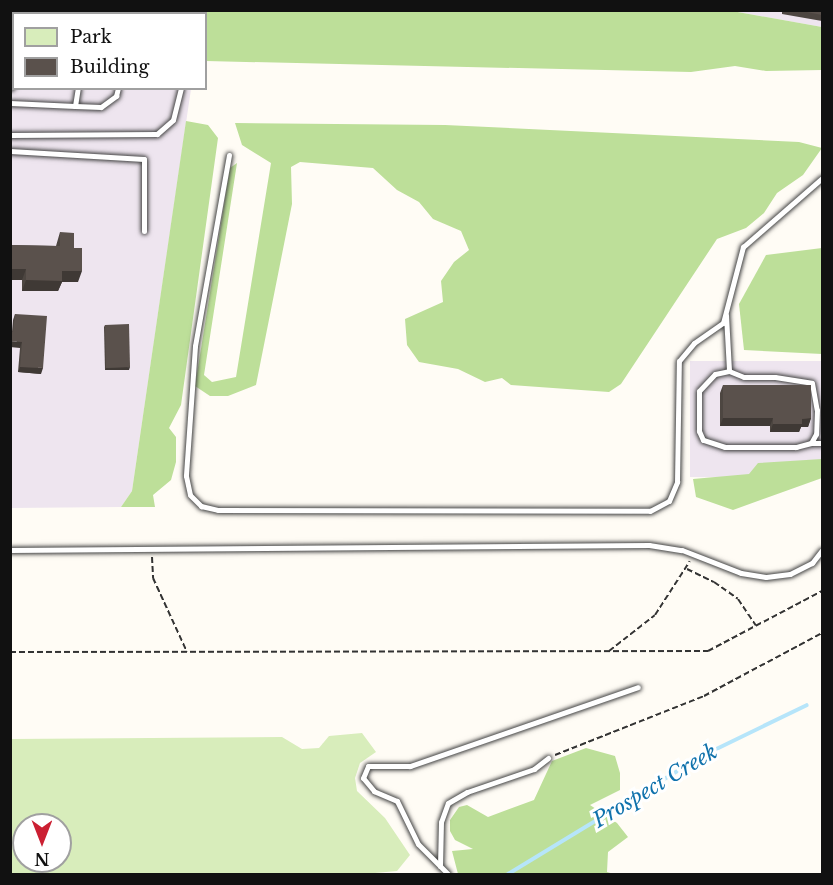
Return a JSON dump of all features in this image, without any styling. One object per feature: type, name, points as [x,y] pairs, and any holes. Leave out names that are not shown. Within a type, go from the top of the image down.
[{"type":"lane","points":[[75,106],[78,90]]},
{"type":"lane","points":[[10,104],[101,107],[116,96],[118,90]]},
{"type":"lane","points":[[10,135],[157,134],[173,120],[180,90]]},
{"type":"lane","points":[[10,151],[144,159],[144,231]]},
{"type":"lane","points":[[230,155],[195,346],[186,476],[190,495],[201,506],[218,510],[650,511],[669,501],[677,482],[679,361],[694,343],[723,323],[743,247],[822,178]]},
{"type":"lane","points":[[725,313],[729,371]]},
{"type":"lane","points":[[811,443],[816,434],[818,410],[817,392],[812,383],[776,377],[744,377],[729,371],[715,374],[699,391],[699,431],[703,440],[725,447],[796,447],[822,443]]},
{"type":"lane","points":[[10,550],[154,546],[649,545],[693,553],[741,573],[766,578],[790,574],[812,563],[822,550]]},
{"type":"lane","points":[[448,874],[418,844],[397,801],[374,791],[363,778],[368,766],[410,766],[638,687]]},
{"type":"lane","points":[[440,866],[441,822],[448,803],[466,792],[534,770],[548,758]]},
{"type":"path","points":[[154,546],[153,578],[187,652]]},
{"type":"path","points":[[609,651],[655,615],[687,569],[693,553]]},
{"type":"path","points":[[687,569],[714,582],[738,599],[756,626]]},
{"type":"path","points":[[10,652],[708,651],[822,591]]},
{"type":"path","points":[[548,758],[704,696],[822,633]]},
{"type":"shaded area","points":[[10,11],[202,11],[12,12],[12,90],[191,90],[132,491],[121,507],[11,508]]},
{"type":"shaded area","points":[[732,11],[822,11],[822,27]]},
{"type":"shaded area","points":[[690,361],[822,361],[822,463],[761,478],[690,477]]},
{"type":"green space","points":[[202,10],[732,11],[822,27],[822,70],[766,71],[735,66],[691,72],[207,61],[207,12]]},
{"type":"green space","points":[[186,121],[208,125],[218,138],[181,405],[169,428],[176,437],[176,462],[171,480],[153,495],[155,507],[121,507],[132,491]]},
{"type":"green space","points":[[235,123],[445,125],[799,142],[822,148],[803,175],[777,193],[764,213],[746,228],[717,239],[621,384],[609,392],[511,385],[502,378],[485,382],[458,369],[419,362],[407,345],[405,319],[443,302],[441,281],[454,262],[469,250],[461,231],[433,219],[419,202],[397,190],[373,168],[300,162],[291,167],[292,204],[256,385],[228,396],[210,396],[195,386],[230,168],[237,163],[204,375],[212,382],[236,377],[271,163],[242,145]]},
{"type":"green space","points":[[822,248],[822,354],[744,350],[739,304],[766,255]]},
{"type":"green space","points":[[822,459],[822,478],[733,510],[696,497],[693,479],[749,474],[758,463]]},
{"type":"green space","points":[[362,733],[376,752],[360,763],[355,778],[357,791],[385,818],[410,855],[397,871],[364,874],[11,874],[11,739],[282,737],[302,749],[319,748],[329,736]]},
{"type":"green space","points":[[586,748],[615,756],[620,773],[620,790],[590,805],[617,823],[628,837],[608,852],[607,872],[614,874],[458,874],[452,851],[473,849],[455,840],[450,831],[450,820],[459,807],[467,805],[488,817],[534,800],[552,761]]},
{"type":"building","points":[[41,10],[178,10],[178,12],[41,12]]},
{"type":"building","points":[[796,10],[822,10],[822,15]]},
{"type":"building","points":[[60,232],[74,233],[74,248],[82,248],[82,271],[62,271],[62,281],[26,280],[26,269],[10,269],[10,245],[60,246]]},
{"type":"building","points":[[15,314],[47,316],[43,368],[20,367],[22,342],[10,341]]},
{"type":"building","points":[[129,324],[130,367],[106,368],[105,325]]},
{"type":"building","points":[[723,385],[811,385],[811,418],[802,419],[802,424],[773,424],[773,418],[723,418]]},
{"type":"waterway","name":"Prospect Creek","points":[[508,874],[704,755],[807,705]]}]
